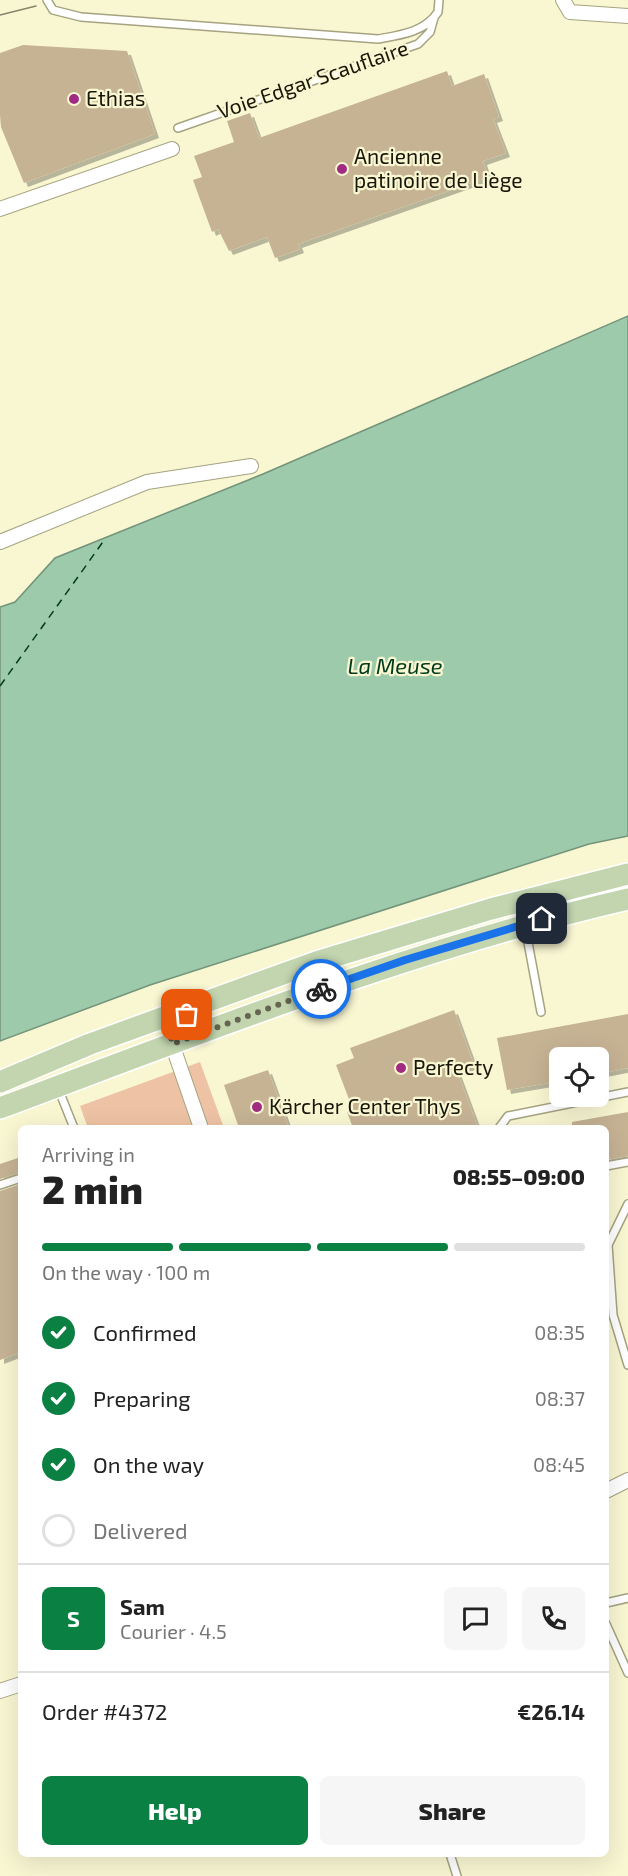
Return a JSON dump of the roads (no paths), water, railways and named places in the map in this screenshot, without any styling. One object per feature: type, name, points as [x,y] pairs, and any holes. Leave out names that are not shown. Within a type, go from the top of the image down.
[{"type":"main road","points":[[0,1082],[90,1044],[316,962],[491,909],[628,874]]},
{"type":"main road","points":[[0,1108],[237,1020],[450,946],[628,898]]},
{"type":"main road","points":[[237,1020],[277,1017],[430,966],[527,937],[628,912]]},
{"type":"main road","points":[[172,1044],[170,1027],[177,1020],[272,984],[316,962]]},
{"type":"street","points":[[563,0],[570,12],[628,16]]},
{"type":"street","points":[[0,209],[172,149]]},
{"type":"street","points":[[0,542],[147,482],[251,466]]},
{"type":"street","points":[[172,1044],[200,1125]]},
{"type":"street","points":[[609,1490],[628,1480]]},
{"type":"street","points":[[0,1691],[18,1685]]},
{"type":"lane","points":[[47,0],[53,10],[81,17],[378,39],[402,35],[422,28],[434,18]]},
{"type":"lane","name":"Voie Edgar Scauflaire","points":[[178,128],[418,44],[429,32],[438,12],[439,0]]},
{"type":"lane","points":[[527,937],[541,1012]]},
{"type":"lane","points":[[58,1087],[73,1125]]},
{"type":"lane","points":[[501,1125],[508,1116],[628,1092]]},
{"type":"lane","points":[[609,1165],[628,1162]]},
{"type":"lane","points":[[0,1185],[18,1179]]},
{"type":"lane","points":[[609,1243],[625,1206],[628,1204]]},
{"type":"lane","points":[[609,1259],[613,1315],[628,1365]]},
{"type":"lane","points":[[609,1602],[628,1598]]},
{"type":"lane","points":[[609,1631],[628,1673]]},
{"type":"lane","points":[[451,1857],[457,1876]]},
{"type":"water","name":"La Meuse","points":[[628,316],[628,836],[589,844],[150,985],[0,1041],[0,607],[15,602],[55,558],[263,474]]},
{"type":"tram line","points":[[0,15],[36,6]]},
{"type":"place","name":"Ethias","points":[[74,99]]},
{"type":"place","name":"Ancienne patinoire de Liège","points":[[342,169]]},
{"type":"place","name":"Perfecty","points":[[401,1068]]},
{"type":"place","name":"Kärcher Center Thys","points":[[257,1107]]}]
